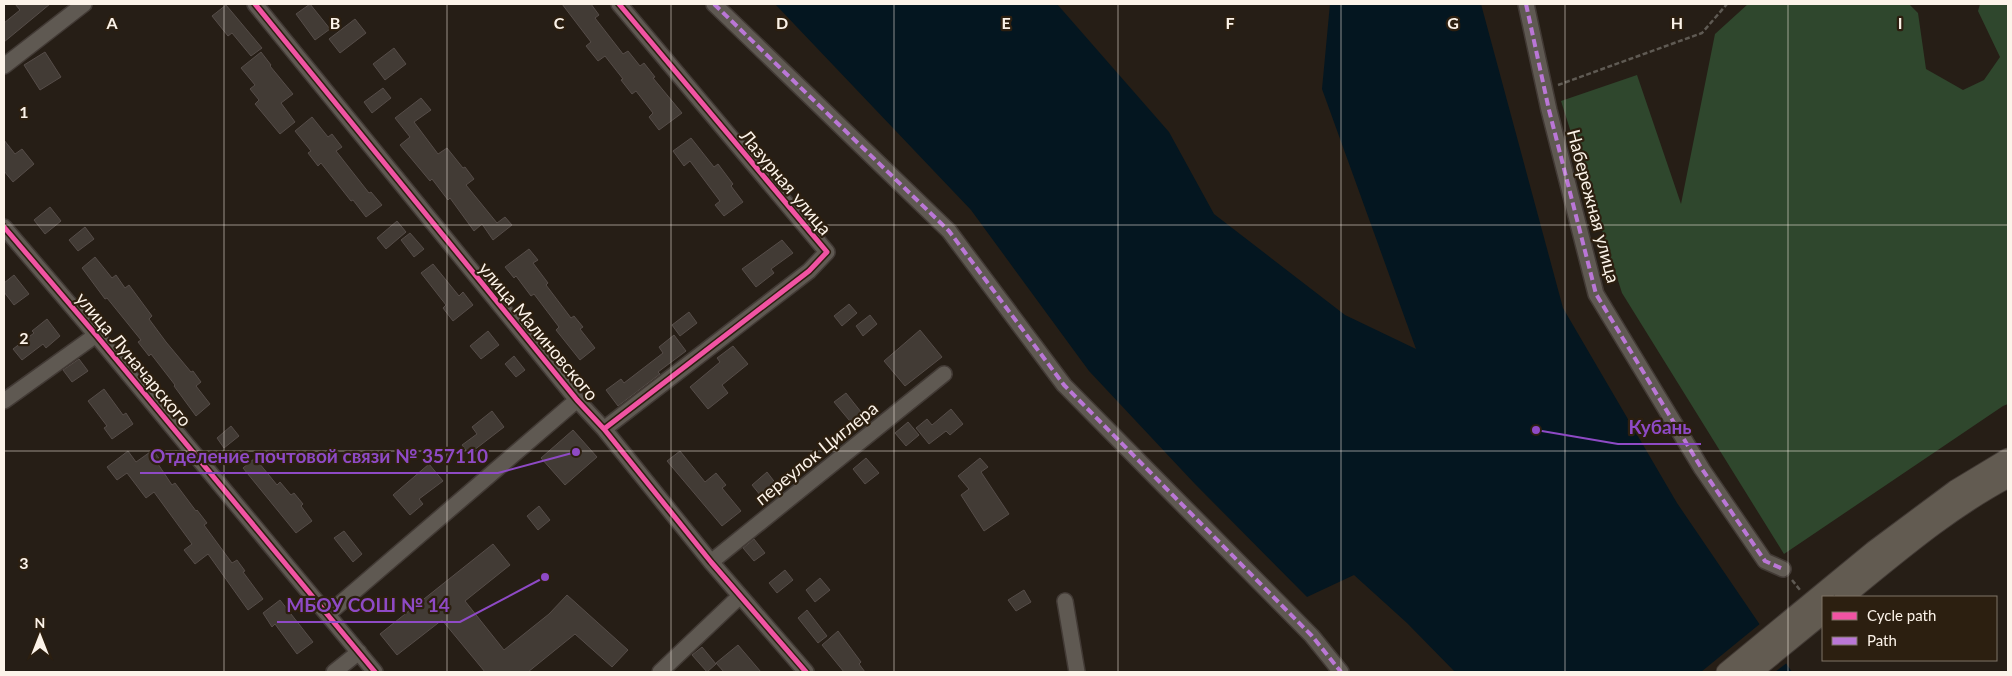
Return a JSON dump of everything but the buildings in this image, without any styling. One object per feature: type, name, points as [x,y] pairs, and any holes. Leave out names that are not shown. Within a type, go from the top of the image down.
[{"type":"main road","points":[[1826,596],[1873,551],[1955,490],[2008,458]]},
{"type":"main road","points":[[1845,596],[1938,523],[2008,478]]},
{"type":"main road","points":[[1726,672],[1814,607]]},
{"type":"main road","points":[[1752,672],[1814,607]]},
{"type":"street","points":[[4,66],[84,4]]},
{"type":"street","name":"улица Малиновского","points":[[255,4],[711,562],[806,672]]},
{"type":"street","name":"Лазурная улица","points":[[604,429],[809,271],[827,252],[620,4]]},
{"type":"street","points":[[714,4],[949,231],[1064,385],[1312,636],[1341,672]]},
{"type":"street","name":"Набережная улица","points":[[1526,4],[1545,90],[1596,294],[1702,469],[1765,560],[1783,570]]},
{"type":"street","name":"улица Луначарского","points":[[4,227],[96,335],[375,672]]},
{"type":"street","points":[[4,401],[96,335]]},
{"type":"street","name":"переулок Циглера","points":[[711,562],[944,374]]},
{"type":"street","points":[[328,614],[578,400]]},
{"type":"street","points":[[660,672],[740,596]]},
{"type":"street","points":[[1065,601],[1077,672]]},
{"type":"street","points":[[334,672],[359,652]]},
{"type":"path","points":[[1545,90],[1702,33],[1727,4]]},
{"type":"path","points":[[1783,570],[1814,607]]},
{"type":"green space","points":[[1748,4],[1909,4],[1918,13],[1926,69],[1963,90],[1984,80],[2000,57],[1978,11],[1980,4],[2008,4],[2008,404],[1784,554],[1622,293],[1561,101],[1637,75],[1681,204],[1715,34]]},
{"type":"water","points":[[775,4],[1057,4],[1169,132],[1214,214],[1345,315],[1416,349],[1322,89],[1330,4],[1481,4],[1563,308],[1677,503],[1792,672],[1455,672],[1407,623],[1354,575],[1307,597],[1195,484],[1089,371],[971,210]]},
{"type":"pier","points":[[1761,623],[1788,662],[1775,672],[1701,672]]},
{"type":"marked path","points":[[714,4],[949,231],[1064,385],[1312,636],[1341,672]]},
{"type":"marked path","points":[[1526,4],[1549,110],[1596,294],[1702,469],[1765,561],[1783,569]]},
{"type":"cycle path","points":[[255,4],[577,400],[604,429],[711,562],[806,672]]},
{"type":"cycle path","points":[[604,429],[809,271],[827,252],[619,4]]},
{"type":"cycle path","points":[[4,227],[96,335],[375,672]]},
{"type":"place","name":"Кубань","points":[[1536,430]]},
{"type":"place","name":"Отделение почтовой связи № 357110","points":[[576,452]]},
{"type":"place","name":"МБОУ СОШ № 14","points":[[545,577]]}]
